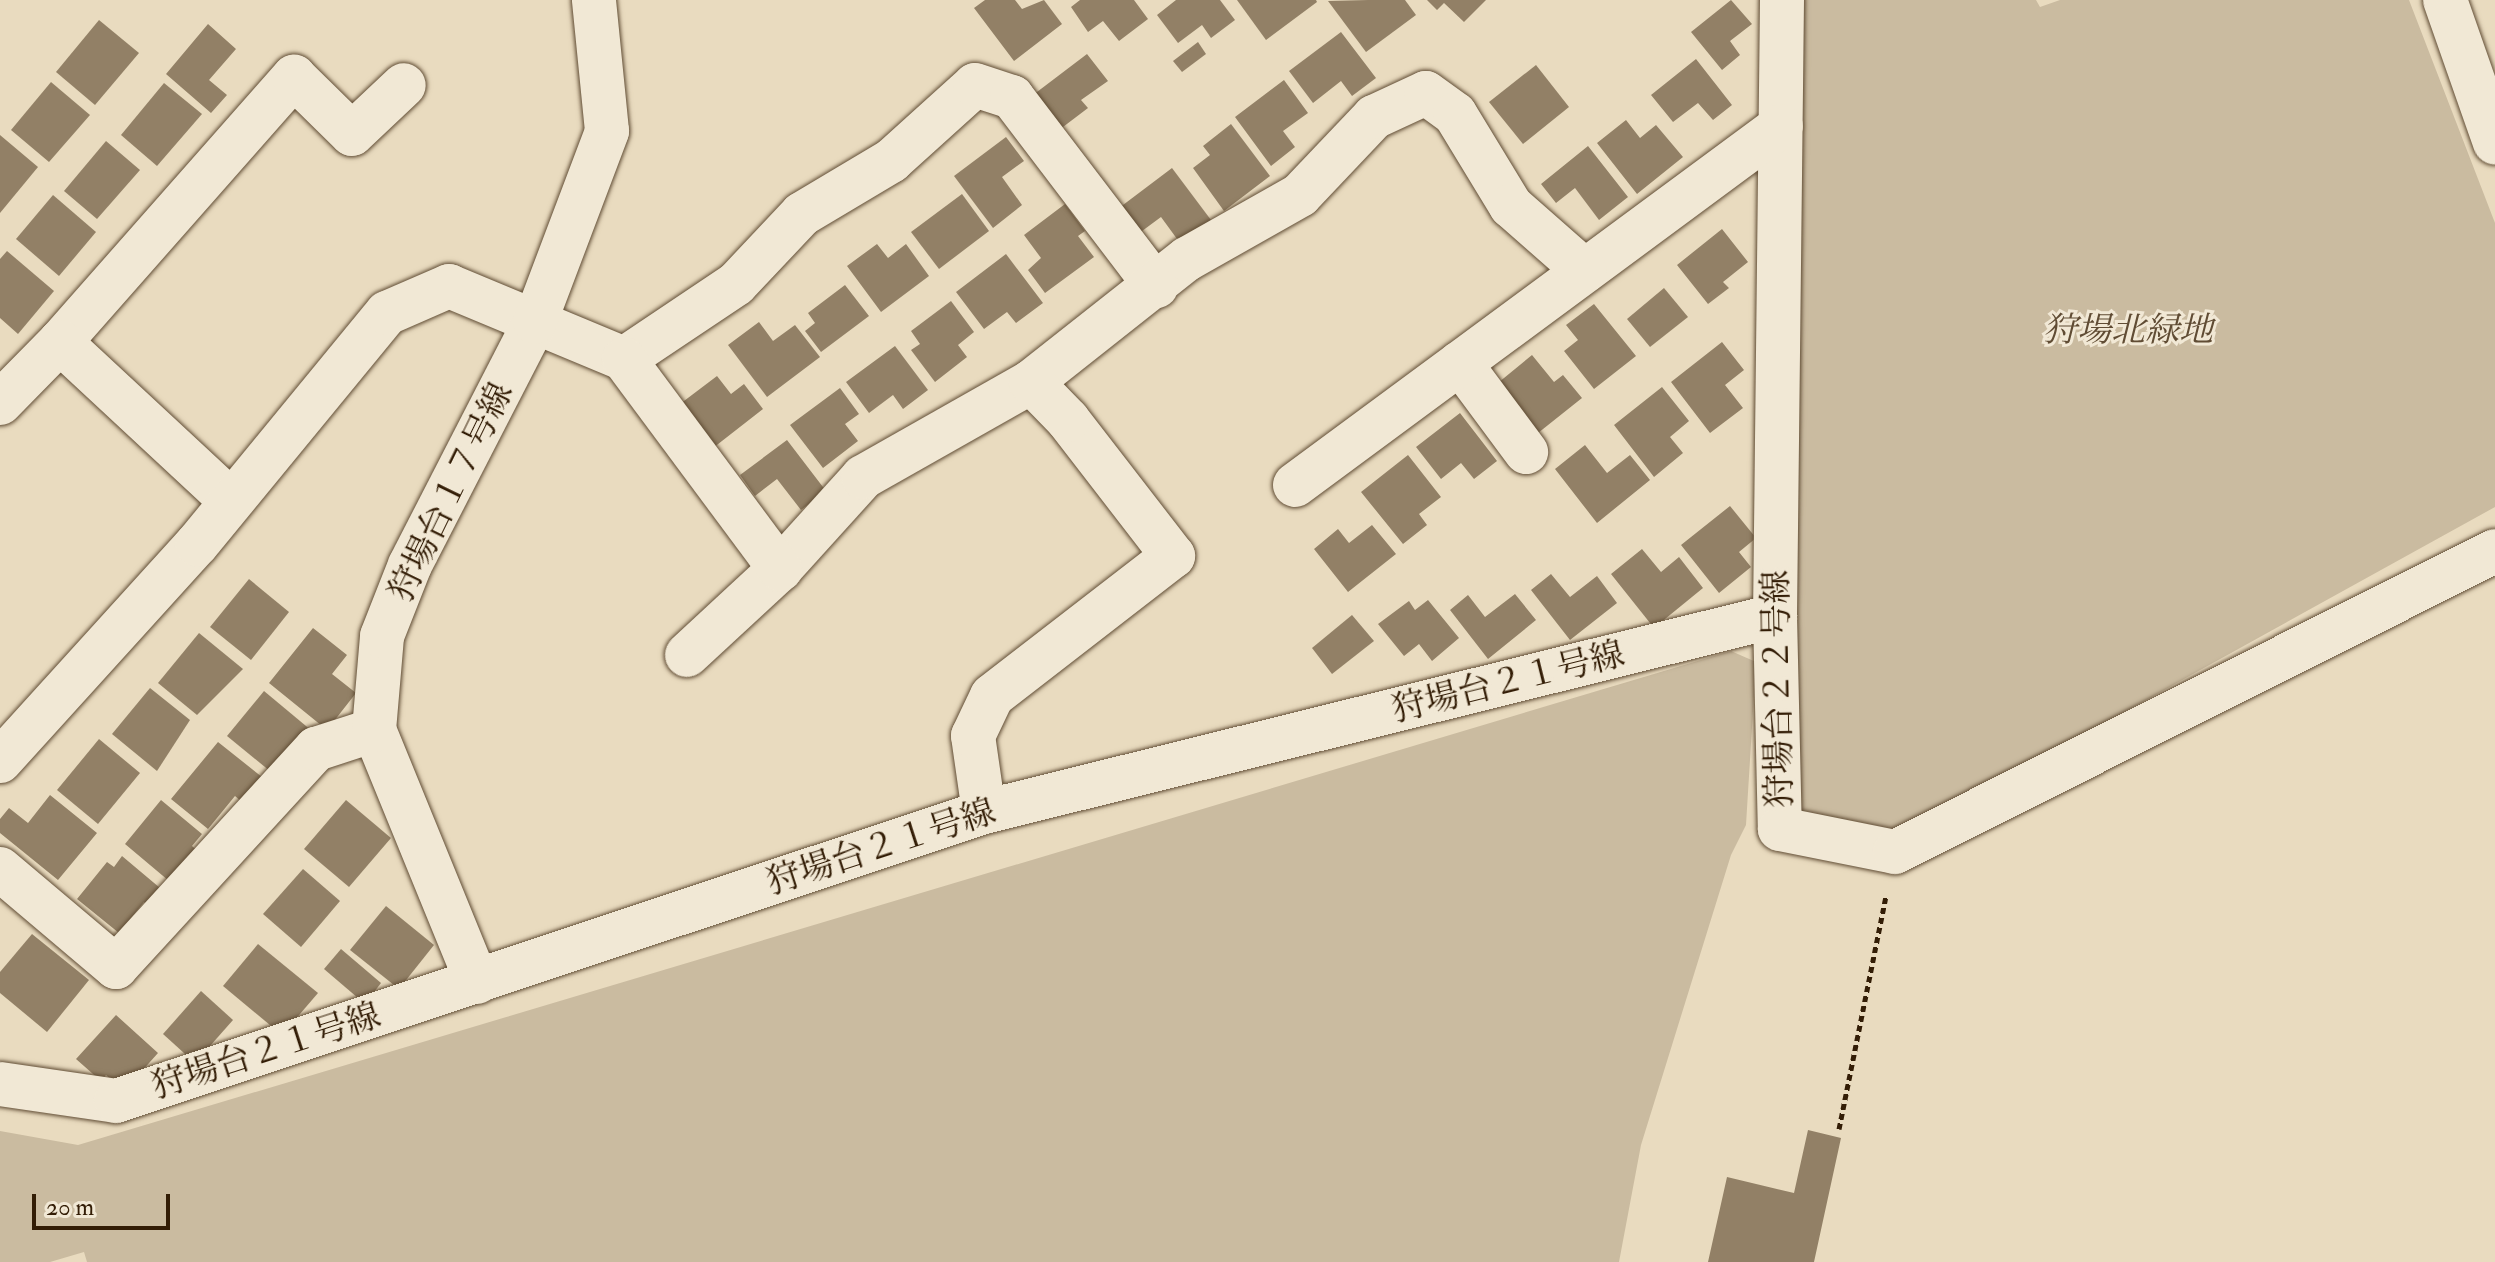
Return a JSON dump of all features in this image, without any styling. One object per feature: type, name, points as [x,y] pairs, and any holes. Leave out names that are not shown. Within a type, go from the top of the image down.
[{"type":"street","name":"狩場台１７号線","points":[[477,982],[374,730],[382,636],[410,565],[535,322],[607,131],[594,0]]},
{"type":"street","name":"狩場台２２号線","points":[[1782,0],[1775,616],[1780,829],[1895,852]]},
{"type":"street","points":[[2445,0],[2495,143]]},
{"type":"street","points":[[0,403],[60,342],[294,77],[352,134],[404,85]]},
{"type":"street","points":[[624,359],[736,284],[802,214],[891,161],[975,85],[1012,97],[1156,286]]},
{"type":"street","points":[[687,655],[780,569],[863,477],[1031,382],[1187,259],[1300,195],[1374,117],[1426,93],[1455,114],[1511,206],[1585,271]]},
{"type":"street","points":[[1295,485],[1781,126]]},
{"type":"street","points":[[0,761],[197,544],[229,499],[387,313],[449,286],[624,359],[780,569]]},
{"type":"street","points":[[60,342],[229,499]]},
{"type":"street","points":[[1460,363],[1526,452]]},
{"type":"street","points":[[984,812],[973,736],[992,696],[1173,556],[1068,420],[1031,382]]},
{"type":"street","points":[[1895,852],[2495,551]]},
{"type":"street","name":"狩場台２１号線","points":[[0,1084],[116,1101],[984,812],[1775,616]]},
{"type":"street","points":[[3,878],[116,967],[316,749],[374,730]]},
{"type":"path","points":[[1839,1129],[1895,852]]},
{"type":"green space","name":"狩場北緑地","points":[[1801,0],[2036,0],[2040,7],[2060,0],[2409,0],[2495,223],[2495,507],[1898,837],[1793,811]]},
{"type":"green space","points":[[1731,651],[1756,662],[1746,825],[1731,855],[1641,1145],[1619,1262],[87,1262],[84,1252],[50,1262],[0,1262],[0,1131],[78,1145]]},
{"type":"building","points":[[985,0],[1015,0],[1022,9],[1044,0],[1062,24],[1014,61],[974,8]]},
{"type":"building","points":[[1080,0],[1134,0],[1148,19],[1119,41],[1103,21],[1088,32],[1071,7]]},
{"type":"building","points":[[1176,0],[1220,0],[1235,20],[1211,38],[1202,25],[1178,43],[1157,15]]},
{"type":"building","points":[[1237,0],[1316,0],[1317,2],[1266,40]]},
{"type":"building","points":[[1405,0],[1416,15],[1366,52],[1328,1]]},
{"type":"building","points":[[1427,0],[1486,0],[1464,22],[1444,3],[1437,10]]},
{"type":"building","points":[[1731,0],[1752,24],[1730,41],[1740,55],[1722,70],[1691,32]]},
{"type":"building","points":[[99,20],[139,53],[95,105],[56,72]]},
{"type":"building","points":[[208,24],[236,49],[209,80],[227,95],[211,113],[166,74]]},
{"type":"building","points":[[1341,32],[1376,78],[1352,96],[1341,81],[1313,103],[1289,71]]},
{"type":"building","points":[[1198,42],[1206,54],[1182,72],[1173,61]]},
{"type":"building","points":[[1087,54],[1108,81],[1081,100],[1088,108],[1059,130],[1033,95]]},
{"type":"building","points":[[1696,59],[1732,105],[1713,120],[1698,103],[1673,122],[1651,95]]},
{"type":"building","points":[[1536,65],[1569,107],[1523,144],[1489,102]]},
{"type":"building","points":[[1284,80],[1308,113],[1283,131],[1295,147],[1271,166],[1235,117]]},
{"type":"building","points":[[51,82],[90,115],[49,162],[11,130]]},
{"type":"building","points":[[164,83],[202,114],[157,166],[121,135]]},
{"type":"building","points":[[1626,120],[1640,138],[1656,125],[1683,157],[1637,194],[1597,143]]},
{"type":"building","points":[[1231,124],[1270,176],[1224,211],[1193,168],[1210,155],[1203,146]]},
{"type":"building","points":[[0,135],[38,167],[0,213]]},
{"type":"building","points":[[1006,137],[1024,161],[1002,177],[1022,205],[993,228],[954,176]]},
{"type":"building","points":[[106,141],[140,170],[97,219],[64,191]]},
{"type":"building","points":[[1588,146],[1628,197],[1599,220],[1575,188],[1556,203],[1541,184]]},
{"type":"building","points":[[1172,168],[1211,220],[1180,243],[1161,217],[1138,234],[1119,208]]},
{"type":"building","points":[[962,194],[989,231],[939,269],[911,232]]},
{"type":"building","points":[[53,195],[96,232],[59,276],[16,239]]},
{"type":"building","points":[[1065,204],[1085,231],[1078,236],[1094,257],[1045,293],[1028,270],[1041,258],[1024,235]]},
{"type":"building","points":[[1722,229],[1748,262],[1723,282],[1729,288],[1708,304],[1677,265]]},
{"type":"building","points":[[877,244],[888,258],[906,244],[929,276],[881,312],[847,266]]},
{"type":"building","points":[[7,251],[54,291],[18,334],[0,318],[0,259]]},
{"type":"building","points":[[1006,254],[1043,303],[1016,323],[1007,312],[984,329],[956,292]]},
{"type":"building","points":[[845,285],[869,316],[821,352],[805,331],[815,323],[808,313]]},
{"type":"building","points":[[1664,288],[1688,317],[1650,347],[1627,319]]},
{"type":"building","points":[[951,301],[974,332],[958,345],[967,357],[935,382],[911,350],[920,344],[911,331]]},
{"type":"building","points":[[1594,304],[1636,356],[1594,389],[1564,351],[1578,340],[1566,325]]},
{"type":"building","points":[[759,322],[773,341],[795,325],[820,357],[767,397],[728,345]]},
{"type":"building","points":[[1722,342],[1744,370],[1725,385],[1743,408],[1710,433],[1671,382]]},
{"type":"building","points":[[895,346],[928,390],[903,409],[893,395],[869,413],[846,382]]},
{"type":"building","points":[[1532,355],[1554,382],[1563,375],[1582,398],[1533,437],[1493,387]]},
{"type":"building","points":[[717,376],[731,394],[744,384],[763,409],[713,448],[680,404]]},
{"type":"building","points":[[1662,387],[1689,421],[1670,437],[1683,453],[1654,477],[1614,425]]},
{"type":"building","points":[[840,388],[859,414],[845,424],[858,441],[823,468],[790,425]]},
{"type":"building","points":[[1460,413],[1497,461],[1474,479],[1461,463],[1441,479],[1416,447]]},
{"type":"building","points":[[787,440],[826,491],[801,510],[777,479],[755,496],[740,475]]},
{"type":"building","points":[[1585,445],[1607,473],[1630,455],[1650,480],[1597,523],[1555,469]]},
{"type":"building","points":[[1408,455],[1441,497],[1419,514],[1427,525],[1403,544],[1361,492]]},
{"type":"building","points":[[1730,506],[1756,538],[1739,552],[1751,567],[1719,593],[1681,545]]},
{"type":"building","points":[[1372,525],[1396,554],[1348,592],[1314,549],[1338,529],[1349,543]]},
{"type":"building","points":[[1642,549],[1661,572],[1679,557],[1703,588],[1654,628],[1611,574]]},
{"type":"building","points":[[1551,574],[1570,597],[1597,576],[1617,603],[1570,640],[1531,590]]},
{"type":"building","points":[[249,579],[289,612],[251,660],[210,627]]},
{"type":"building","points":[[1515,594],[1536,620],[1488,659],[1450,610],[1468,595],[1485,617]]},
{"type":"building","points":[[1428,600],[1459,638],[1432,661],[1419,644],[1404,656],[1378,624],[1409,601],[1415,610]]},
{"type":"building","points":[[1352,615],[1374,641],[1332,674],[1312,648]]},
{"type":"building","points":[[313,628],[347,655],[332,674],[356,693],[327,730],[269,683]]},
{"type":"building","points":[[199,633],[243,669],[197,715],[158,683]]},
{"type":"building","points":[[150,688],[190,720],[157,771],[112,734]]},
{"type":"building","points":[[264,691],[312,731],[276,776],[227,736]]},
{"type":"building","points":[[99,739],[140,773],[98,824],[57,790]]},
{"type":"building","points":[[218,742],[262,777],[242,802],[235,796],[208,829],[171,799]]},
{"type":"building","points":[[50,795],[97,833],[58,880],[0,833],[0,819],[9,808],[28,823]]},
{"type":"building","points":[[161,800],[202,834],[192,846],[201,854],[175,886],[125,844]]},
{"type":"building","points":[[346,800],[391,838],[349,887],[304,849]]},
{"type":"building","points":[[122,856],[166,893],[153,910],[144,902],[119,933],[77,899],[107,862],[114,867]]},
{"type":"building","points":[[303,869],[340,901],[301,947],[263,914]]},
{"type":"building","points":[[386,906],[434,945],[399,989],[350,950]]},
{"type":"building","points":[[32,934],[89,980],[47,1032],[0,993],[0,972]]},
{"type":"building","points":[[258,944],[318,993],[282,1035],[223,986]]},
{"type":"building","points":[[341,949],[381,983],[365,1004],[324,969]]},
{"type":"building","points":[[201,991],[233,1020],[195,1063],[163,1034]]},
{"type":"building","points":[[116,1015],[158,1053],[124,1091],[106,1075],[101,1081],[76,1059]]},
{"type":"building","points":[[1808,1130],[1841,1138],[1814,1262],[1708,1262],[1727,1177],[1794,1193]]}]
